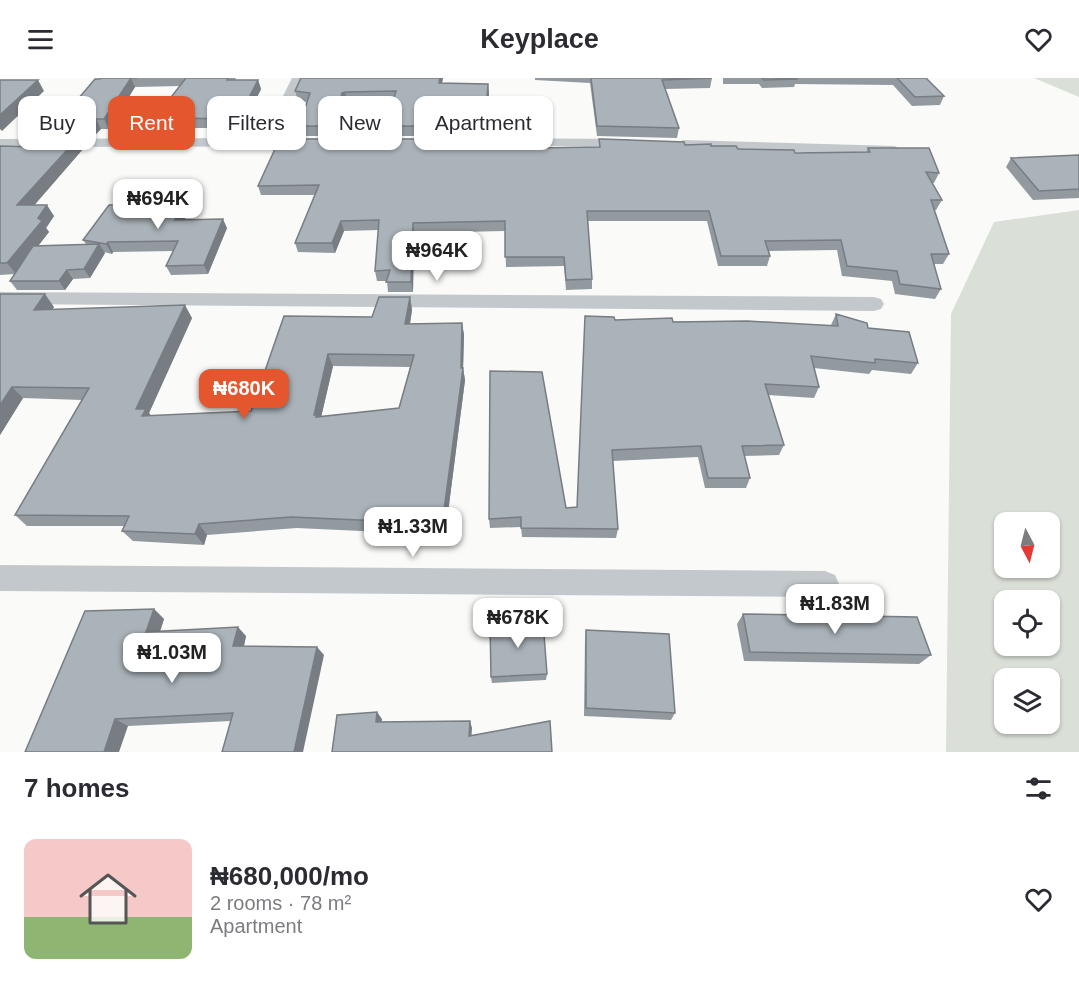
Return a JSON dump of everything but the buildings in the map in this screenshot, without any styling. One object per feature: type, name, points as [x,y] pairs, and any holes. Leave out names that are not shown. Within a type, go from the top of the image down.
[{"type":"street","points":[[290,96],[299,78]]},
{"type":"street","points":[[0,143],[207,142]]},
{"type":"street","points":[[306,142],[648,143]]},
{"type":"street","points":[[672,144],[909,152]]},
{"type":"street","points":[[0,298],[874,304]]},
{"type":"street","points":[[0,578],[825,584]]},
{"type":"shaded area","points":[[1034,78],[1079,78],[1079,97]]},
{"type":"shaded area","points":[[1079,210],[1079,752],[946,752],[951,314],[994,222]]}]
